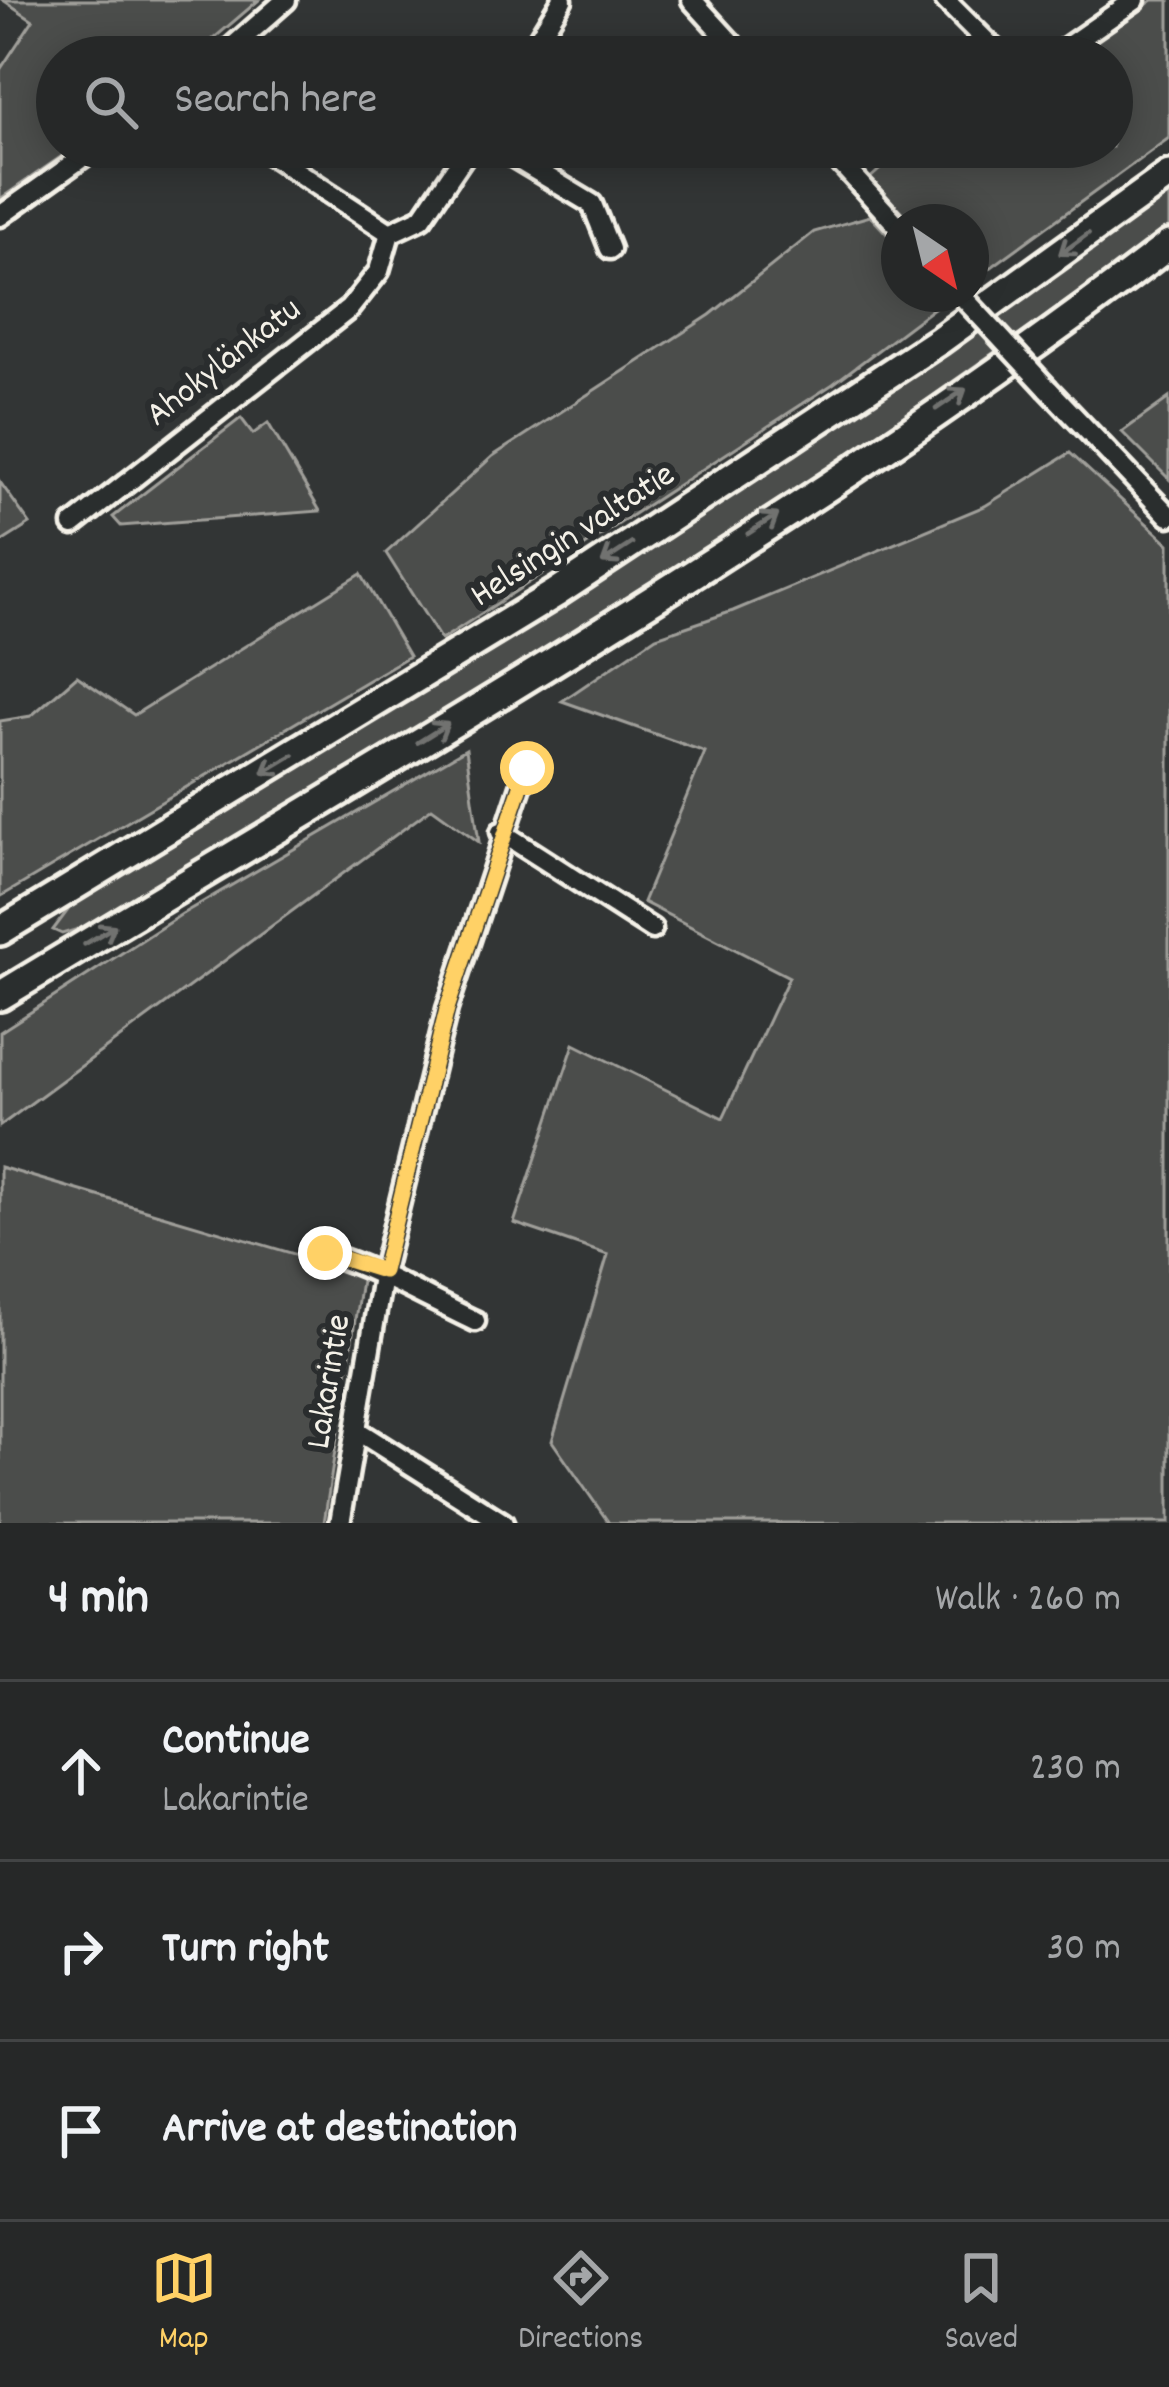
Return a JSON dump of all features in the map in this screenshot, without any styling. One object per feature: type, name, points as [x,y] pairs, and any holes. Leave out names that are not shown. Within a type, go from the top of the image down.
[{"type":"highway","name":"Helsingin valtatie","points":[[0,931],[556,592],[940,340],[1169,175]]},
{"type":"highway","points":[[0,995],[588,638],[872,453],[1165,248]]},
{"type":"street","points":[[245,36],[286,0]]},
{"type":"street","points":[[540,36],[562,0]]},
{"type":"street","points":[[692,0],[725,36]]},
{"type":"street","points":[[945,0],[980,36]]},
{"type":"street","points":[[1083,36],[1135,0]]},
{"type":"street","points":[[0,216],[67,168]]},
{"type":"street","points":[[291,168],[390,233]]},
{"type":"street","name":"Ahokylänkatu","points":[[73,525],[349,309],[379,271],[390,233],[422,218],[456,168]]},
{"type":"street","points":[[531,168],[592,205],[610,249]]},
{"type":"street","points":[[845,168],[881,207]]},
{"type":"street","points":[[977,312],[1169,516]]},
{"type":"street","name":"Lakarintie","points":[[340,1523],[383,1271],[447,1009],[527,768]]},
{"type":"street","points":[[502,832],[652,929]]},
{"type":"street","points":[[325,1253],[383,1271],[393,1283],[476,1321]]},
{"type":"street","points":[[356,1430],[503,1523]]},
{"type":"shaded area","points":[[3,0],[259,0],[217,36],[36,36],[36,168],[45,168],[0,199],[0,70],[33,20]]},
{"type":"shaded area","points":[[1153,0],[1169,0],[1169,138],[1133,164],[1133,36],[1102,36]]},
{"type":"shaded area","points":[[882,168],[1128,168],[989,269],[989,204],[889,204],[867,181]]},
{"type":"shaded area","points":[[1169,189],[1169,229],[815,479],[442,716],[98,923],[62,934],[53,930],[74,902],[796,455]]},
{"type":"shaded area","points":[[870,216],[881,228],[881,312],[929,312],[833,384],[441,640],[386,553],[493,456],[710,315],[814,232]]},
{"type":"shaded area","points":[[1169,398],[1169,479],[1122,432]]},
{"type":"shaded area","points":[[241,418],[253,434],[268,423],[320,511],[121,526],[113,517]]},
{"type":"shaded area","points":[[1070,453],[1169,544],[1169,1523],[609,1523],[552,1441],[608,1255],[514,1223],[574,1044],[723,1118],[789,977],[643,902],[705,752],[562,701],[656,637],[733,611],[985,506]]},
{"type":"shaded area","points":[[0,482],[30,524],[0,543]]},
{"type":"shaded area","points":[[361,574],[409,656],[0,897],[0,721],[31,716],[77,676],[134,715]]},
{"type":"shaded area","points":[[466,749],[479,842],[432,808],[0,1126],[0,1032],[182,914]]},
{"type":"shaded area","points":[[0,1167],[362,1274],[324,1523],[0,1523]]},
{"type":"route","points":[[325,1253],[383,1271],[447,1009],[527,768]]}]
